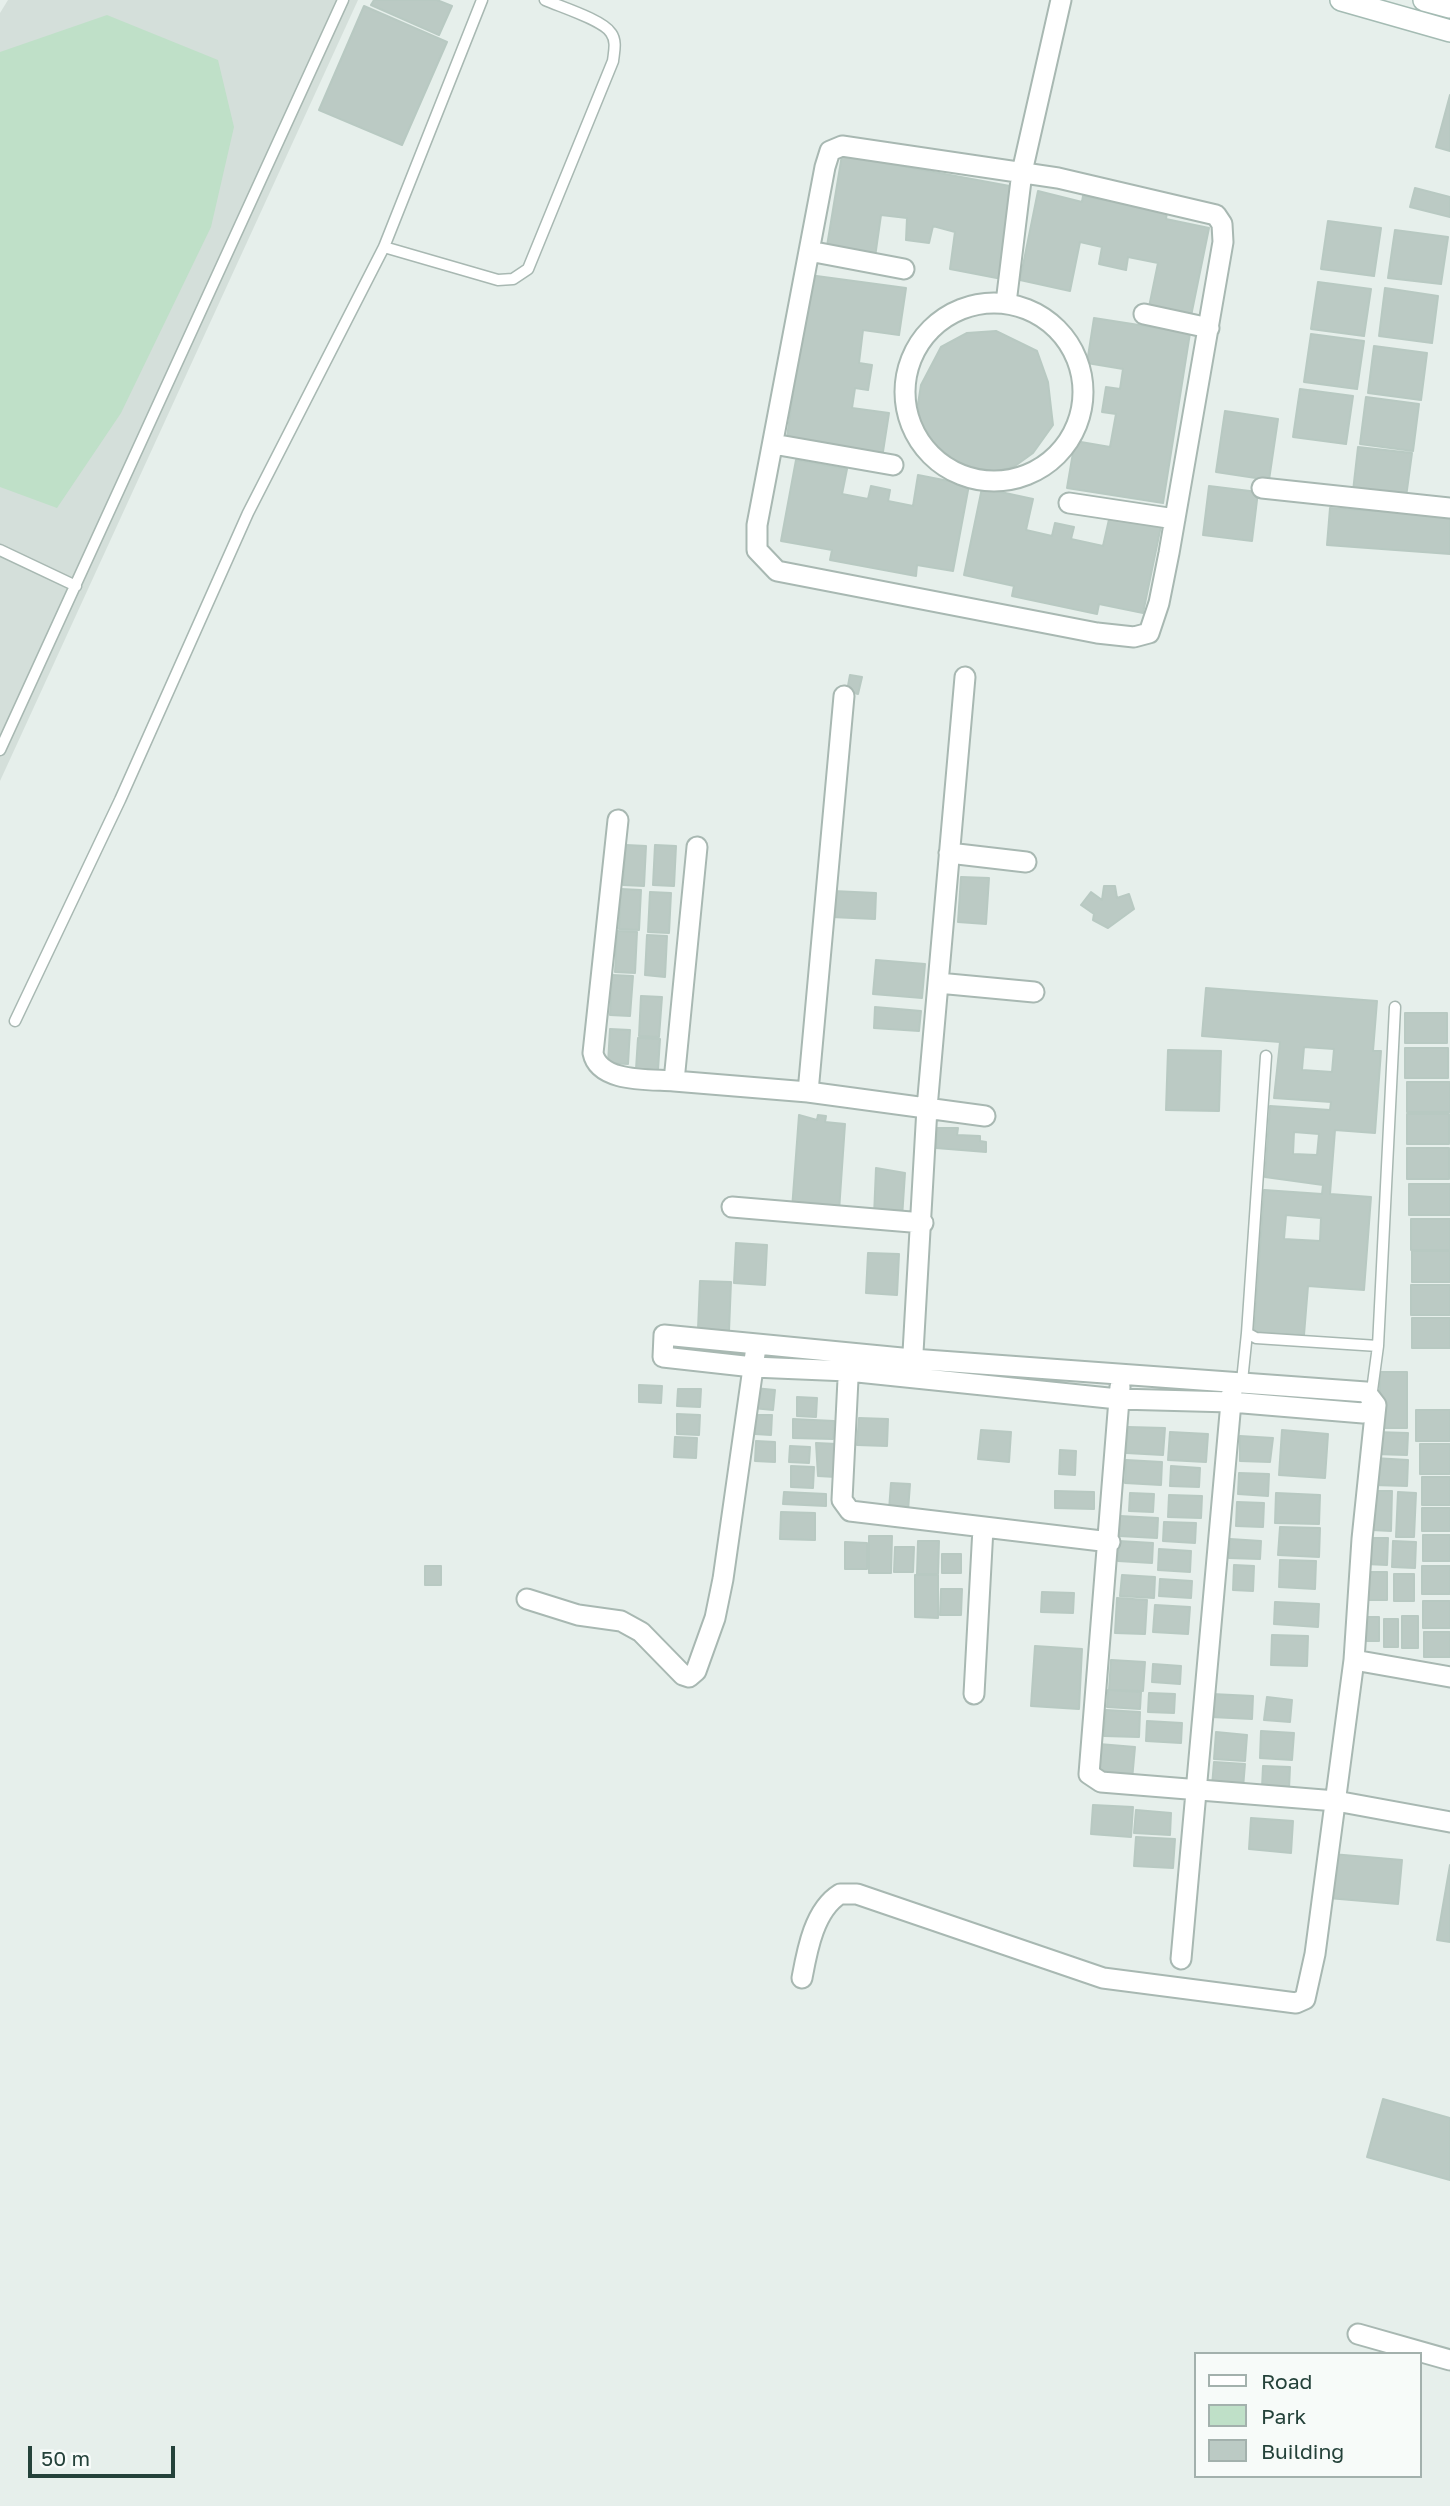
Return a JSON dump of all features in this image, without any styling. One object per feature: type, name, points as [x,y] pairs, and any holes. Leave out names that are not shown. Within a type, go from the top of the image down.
[{"type":"main road","points":[[1341,0],[1450,31]]},
{"type":"main road","points":[[1424,0],[1450,7]]},
{"type":"street","points":[[1006,303],[1021,172],[1061,0]]},
{"type":"street","points":[[842,146],[1021,172],[1216,215],[1222,224],[1223,242],[1175,520],[1159,603],[1149,633],[1134,636],[1097,633],[778,572],[757,550],[757,525],[830,151],[842,146]]},
{"type":"street","points":[[809,251],[904,269]]},
{"type":"street","points":[[1006,303],[1035,312],[1058,330],[1075,353],[1083,382],[1082,411],[1065,446],[1053,460],[1027,476],[999,482],[969,479],[942,466],[920,445],[907,418],[903,388],[909,359],[925,333],[948,314],[976,304],[1006,303]]},
{"type":"street","points":[[1144,313],[1209,328]]},
{"type":"street","points":[[773,444],[893,465]]},
{"type":"street","points":[[1262,488],[1450,508]]},
{"type":"street","points":[[1069,503],[1175,520]]},
{"type":"street","points":[[913,1380],[912,1359],[923,1223],[928,1108],[965,677]]},
{"type":"street","points":[[808,1092],[844,696]]},
{"type":"street","points":[[618,820],[595,1061],[606,1072],[674,1081],[808,1092],[985,1116]]},
{"type":"street","points":[[674,1081],[697,847]]},
{"type":"street","points":[[949,853],[1026,862]]},
{"type":"street","points":[[938,983],[1034,992]]},
{"type":"street","points":[[732,1208],[923,1223]]},
{"type":"street","points":[[1371,1398],[1237,1380],[912,1359],[849,1361],[753,1367],[663,1357],[662,1338],[667,1334],[757,1343],[849,1361],[913,1380],[1118,1399],[1231,1402],[1363,1413],[1371,1398]]},
{"type":"street","points":[[527,1599],[578,1615],[621,1621],[641,1632],[683,1675],[689,1677],[696,1671],[715,1618],[723,1579],[757,1343]]},
{"type":"street","points":[[849,1361],[844,1507],[857,1513],[1110,1542]]},
{"type":"street","points":[[1121,1374],[1110,1542],[1089,1774],[1101,1782],[1336,1801],[1450,1822]]},
{"type":"street","points":[[1181,1959],[1231,1402],[1237,1380]]},
{"type":"street","points":[[802,1978],[807,1952],[824,1910],[840,1894],[858,1894],[1103,1978],[1296,2003],[1306,1999],[1310,1988],[1354,1660],[1371,1398]]},
{"type":"street","points":[[974,1694],[983,1528]]},
{"type":"street","points":[[1354,1660],[1450,1677]]},
{"type":"street","points":[[1358,2334],[1422,2352]]},
{"type":"street","points":[[1422,2352],[1450,2360]]},
{"type":"lane","points":[[0,750],[343,0]]},
{"type":"lane","points":[[15,1021],[120,800],[248,513],[384,247],[482,0]]},
{"type":"lane","points":[[384,247],[498,280],[513,279],[528,269],[613,61],[615,47],[612,34],[604,26],[545,0]]},
{"type":"lane","points":[[0,550],[76,586]]},
{"type":"lane","points":[[1371,1398],[1378,1346],[1395,1007]]},
{"type":"lane","points":[[1237,1380],[1247,1333],[1266,1056]]},
{"type":"lane","points":[[1247,1333],[1256,1338],[1378,1346]]},
{"type":"shaded area","points":[[8,0],[358,0],[0,781],[0,13]]},
{"type":"green space","points":[[107,15],[218,60],[234,127],[211,227],[121,413],[57,508],[0,487],[0,52]]},
{"type":"building","points":[[374,0],[437,0],[452,6],[439,35],[371,5]]},
{"type":"building","points":[[364,6],[447,42],[402,145],[319,110]]},
{"type":"building","points":[[1450,95],[1450,151],[1436,147]]},
{"type":"building","points":[[842,155],[1015,187],[1002,279],[950,269],[955,232],[933,226],[929,243],[906,240],[907,218],[881,215],[875,257],[827,246]]},
{"type":"building","points":[[1415,188],[1450,197],[1450,217],[1410,207]]},
{"type":"building","points":[[1038,191],[1082,202],[1083,196],[1167,212],[1166,219],[1209,228],[1191,316],[1149,307],[1158,263],[1128,257],[1126,270],[1099,264],[1102,247],[1080,242],[1070,291],[1020,280]]},
{"type":"building","points":[[1328,221],[1381,228],[1374,276],[1321,269]]},
{"type":"building","points":[[1395,230],[1448,237],[1441,284],[1388,278]]},
{"type":"building","points":[[809,275],[906,288],[899,335],[863,330],[859,363],[872,365],[868,390],[855,388],[852,408],[889,413],[882,458],[786,445]]},
{"type":"building","points":[[1318,282],[1371,289],[1364,336],[1311,329]]},
{"type":"building","points":[[1385,288],[1438,296],[1432,343],[1379,336]]},
{"type":"building","points":[[1094,318],[1190,333],[1163,503],[1067,488],[1075,441],[1110,447],[1116,414],[1102,412],[1106,387],[1120,389],[1123,369],[1087,363]]},
{"type":"building","points":[[996,331],[1037,351],[1048,382],[1053,425],[1033,453],[1015,466],[996,472],[976,472],[958,467],[935,450],[920,423],[918,404],[921,385],[941,347],[967,333]]},
{"type":"building","points":[[1311,334],[1364,341],[1357,389],[1304,382]]},
{"type":"building","points":[[1374,346],[1427,353],[1421,400],[1368,393]]},
{"type":"building","points":[[1300,389],[1353,396],[1346,444],[1293,437]]},
{"type":"building","points":[[1366,397],[1419,404],[1413,451],[1360,444]]},
{"type":"building","points":[[1225,411],[1278,419],[1269,480],[1216,472]]},
{"type":"building","points":[[1358,447],[1412,453],[1406,497],[1353,491]]},
{"type":"building","points":[[796,460],[847,469],[842,494],[868,499],[871,486],[890,490],[888,501],[913,506],[918,475],[969,485],[953,571],[917,565],[916,576],[830,560],[832,550],[781,541]]},
{"type":"building","points":[[1209,486],[1258,492],[1252,541],[1203,535]]},
{"type":"building","points":[[982,488],[1033,499],[1026,530],[1052,536],[1055,523],[1074,527],[1071,539],[1103,546],[1110,515],[1161,526],[1143,613],[1099,604],[1097,614],[1012,596],[1014,586],[964,575]]},
{"type":"building","points":[[1330,508],[1450,516],[1450,554],[1327,545]]},
{"type":"building","points":[[850,675],[862,677],[858,694],[847,691]]},
{"type":"building","points":[[626,845],[646,846],[644,886],[623,885]]},
{"type":"building","points":[[655,845],[676,846],[674,886],[653,885]]},
{"type":"building","points":[[961,877],[989,878],[986,924],[958,922]]},
{"type":"building","points":[[1104,886],[1115,886],[1117,898],[1129,894],[1134,909],[1108,928],[1093,920],[1094,914],[1081,905],[1091,892],[1102,900]]},
{"type":"building","points":[[621,889],[641,890],[639,930],[619,929]]},
{"type":"building","points":[[833,891],[876,893],[875,919],[831,917]]},
{"type":"building","points":[[650,892],[671,893],[669,933],[648,932]]},
{"type":"building","points":[[617,931],[637,932],[635,973],[615,972]]},
{"type":"building","points":[[647,935],[667,936],[665,977],[645,975]]},
{"type":"building","points":[[876,960],[925,964],[922,998],[873,994]]},
{"type":"building","points":[[612,975],[633,976],[630,1016],[610,1015]]},
{"type":"building","points":[[1206,988],[1377,1001],[1373,1051],[1381,1051],[1375,1133],[1335,1130],[1330,1194],[1371,1197],[1364,1290],[1308,1286],[1304,1335],[1254,1332],[1264,1190],[1322,1194],[1323,1185],[1265,1177],[1270,1106],[1330,1110],[1331,1102],[1274,1098],[1280,1042],[1202,1036]],"holes":[[[1304,1047],[1334,1049],[1332,1072],[1302,1070]],[[1294,1132],[1319,1134],[1317,1155],[1293,1154]],[[1286,1215],[1321,1218],[1320,1241],[1284,1239]]]},
{"type":"building","points":[[641,996],[662,997],[659,1037],[639,1036]]},
{"type":"building","points":[[875,1007],[921,1011],[919,1031],[874,1028]]},
{"type":"building","points":[[1405,1013],[1447,1013],[1447,1043],[1405,1043]]},
{"type":"building","points":[[610,1029],[630,1030],[628,1064],[608,1063]]},
{"type":"building","points":[[638,1038],[660,1039],[658,1070],[636,1069]]},
{"type":"building","points":[[1405,1048],[1448,1048],[1448,1078],[1405,1078]]},
{"type":"building","points":[[1168,1050],[1221,1051],[1219,1111],[1166,1110]]},
{"type":"building","points":[[1407,1082],[1450,1082],[1450,1112],[1407,1112]]},
{"type":"building","points":[[1407,1114],[1449,1114],[1449,1144],[1407,1144]]},
{"type":"building","points":[[799,1115],[817,1120],[818,1115],[826,1116],[825,1122],[845,1124],[839,1211],[792,1209]]},
{"type":"building","points":[[937,1128],[958,1128],[957,1135],[980,1136],[980,1141],[986,1142],[986,1152],[936,1148]]},
{"type":"building","points":[[1407,1148],[1449,1148],[1449,1179],[1407,1179]]},
{"type":"building","points":[[876,1168],[905,1173],[902,1218],[874,1216]]},
{"type":"building","points":[[1409,1184],[1450,1184],[1450,1215],[1409,1215]]},
{"type":"building","points":[[1411,1219],[1450,1219],[1450,1250],[1411,1250]]},
{"type":"building","points":[[736,1243],[767,1245],[765,1285],[734,1283]]},
{"type":"building","points":[[1412,1251],[1450,1251],[1450,1282],[1412,1282]]},
{"type":"building","points":[[868,1253],[899,1254],[897,1295],[866,1293]]},
{"type":"building","points":[[700,1281],[731,1282],[729,1331],[698,1329]]},
{"type":"building","points":[[1411,1285],[1450,1285],[1450,1315],[1411,1315]]},
{"type":"building","points":[[1412,1318],[1450,1318],[1450,1348],[1412,1348]]},
{"type":"building","points":[[1380,1372],[1407,1372],[1407,1428],[1380,1428]]},
{"type":"building","points":[[639,1385],[662,1386],[661,1403],[639,1402]]},
{"type":"building","points":[[754,1388],[775,1390],[773,1410],[753,1408]]},
{"type":"building","points":[[678,1389],[701,1389],[700,1407],[677,1406]]},
{"type":"building","points":[[797,1397],[817,1398],[816,1417],[797,1416]]},
{"type":"building","points":[[1416,1410],[1450,1410],[1450,1441],[1416,1441]]},
{"type":"building","points":[[677,1414],[700,1415],[699,1435],[677,1434]]},
{"type":"building","points":[[756,1415],[772,1415],[771,1435],[755,1434]]},
{"type":"building","points":[[859,1418],[888,1419],[887,1446],[857,1445]]},
{"type":"building","points":[[793,1419],[834,1421],[833,1439],[793,1438]]},
{"type":"building","points":[[1128,1427],[1165,1428],[1163,1455],[1126,1453]]},
{"type":"building","points":[[981,1430],[1011,1432],[1009,1462],[978,1459]]},
{"type":"building","points":[[1282,1430],[1328,1434],[1325,1478],[1279,1475]]},
{"type":"building","points":[[1170,1432],[1208,1434],[1206,1462],[1168,1460]]},
{"type":"building","points":[[1375,1432],[1408,1433],[1407,1455],[1374,1454]]},
{"type":"building","points":[[1240,1436],[1273,1438],[1270,1462],[1240,1461]]},
{"type":"building","points":[[675,1437],[697,1438],[696,1458],[674,1457]]},
{"type":"building","points":[[756,1441],[775,1442],[775,1462],[755,1461]]},
{"type":"building","points":[[816,1443],[837,1444],[836,1477],[818,1476]]},
{"type":"building","points":[[1420,1444],[1450,1444],[1450,1474],[1420,1474]]},
{"type":"building","points":[[790,1446],[810,1447],[809,1463],[789,1462]]},
{"type":"building","points":[[1060,1450],[1076,1451],[1075,1475],[1059,1474]]},
{"type":"building","points":[[1374,1458],[1408,1460],[1407,1486],[1373,1485]]},
{"type":"building","points":[[1126,1460],[1162,1462],[1161,1485],[1125,1483]]},
{"type":"building","points":[[791,1466],[814,1467],[813,1488],[791,1487]]},
{"type":"building","points":[[1171,1466],[1200,1468],[1199,1487],[1170,1486]]},
{"type":"building","points":[[1239,1473],[1269,1474],[1268,1496],[1238,1494]]},
{"type":"building","points":[[1422,1477],[1450,1477],[1450,1505],[1422,1505]]},
{"type":"building","points":[[891,1483],[910,1484],[908,1511],[889,1510]]},
{"type":"building","points":[[1055,1491],[1094,1492],[1094,1509],[1055,1508]]},
{"type":"building","points":[[1374,1491],[1392,1491],[1391,1531],[1372,1530]]},
{"type":"building","points":[[784,1492],[826,1494],[826,1506],[783,1504]]},
{"type":"building","points":[[1398,1492],[1416,1493],[1414,1537],[1396,1537]]},
{"type":"building","points":[[1130,1493],[1154,1494],[1153,1512],[1129,1511]]},
{"type":"building","points":[[1276,1493],[1320,1495],[1319,1524],[1275,1523]]},
{"type":"building","points":[[1169,1495],[1202,1496],[1201,1518],[1168,1517]]},
{"type":"building","points":[[1237,1502],[1264,1503],[1263,1527],[1236,1526]]},
{"type":"building","points":[[1422,1508],[1450,1508],[1450,1531],[1422,1531]]},
{"type":"building","points":[[781,1512],[815,1513],[815,1540],[780,1539]]},
{"type":"building","points":[[1120,1516],[1158,1518],[1157,1538],[1119,1536]]},
{"type":"building","points":[[1164,1522],[1196,1523],[1195,1543],[1163,1541]]},
{"type":"building","points":[[1280,1527],[1320,1528],[1319,1557],[1278,1555]]},
{"type":"building","points":[[1423,1535],[1450,1535],[1450,1561],[1423,1561]]},
{"type":"building","points":[[869,1536],[892,1536],[891,1573],[869,1573]]},
{"type":"building","points":[[1367,1538],[1388,1538],[1387,1565],[1366,1564]]},
{"type":"building","points":[[1230,1539],[1261,1541],[1260,1559],[1229,1558]]},
{"type":"building","points":[[918,1541],[939,1541],[938,1574],[917,1574]]},
{"type":"building","points":[[1119,1541],[1153,1543],[1152,1563],[1118,1561]]},
{"type":"building","points":[[1393,1541],[1416,1542],[1415,1568],[1392,1567]]},
{"type":"building","points":[[845,1542],[867,1543],[867,1569],[845,1569]]},
{"type":"building","points":[[895,1547],[914,1547],[913,1572],[894,1572]]},
{"type":"building","points":[[1159,1549],[1191,1551],[1190,1572],[1158,1570]]},
{"type":"building","points":[[942,1554],[961,1554],[961,1573],[942,1573]]},
{"type":"building","points":[[1280,1560],[1316,1561],[1315,1589],[1279,1587]]},
{"type":"building","points":[[1234,1565],[1254,1566],[1253,1591],[1233,1590]]},
{"type":"building","points":[[425,1566],[441,1566],[441,1585],[425,1585]]},
{"type":"building","points":[[1422,1566],[1450,1566],[1450,1594],[1422,1594]]},
{"type":"building","points":[[1363,1572],[1387,1572],[1387,1600],[1363,1600]]},
{"type":"building","points":[[1394,1574],[1414,1574],[1414,1601],[1394,1601]]},
{"type":"building","points":[[915,1575],[938,1575],[938,1618],[915,1617]]},
{"type":"building","points":[[1122,1575],[1155,1577],[1154,1598],[1120,1596]]},
{"type":"building","points":[[1160,1579],[1192,1581],[1191,1598],[1159,1596]]},
{"type":"building","points":[[941,1589],[962,1589],[961,1615],[940,1615]]},
{"type":"building","points":[[1042,1592],[1074,1593],[1073,1613],[1041,1612]]},
{"type":"building","points":[[1117,1598],[1147,1600],[1145,1634],[1115,1633]]},
{"type":"building","points":[[1423,1601],[1450,1601],[1450,1628],[1423,1628]]},
{"type":"building","points":[[1275,1602],[1319,1604],[1318,1627],[1274,1624]]},
{"type":"building","points":[[1155,1605],[1190,1607],[1188,1634],[1153,1632]]},
{"type":"building","points":[[1402,1616],[1418,1616],[1418,1648],[1402,1648]]},
{"type":"building","points":[[1362,1617],[1379,1617],[1379,1641],[1362,1641]]},
{"type":"building","points":[[1384,1619],[1398,1619],[1398,1647],[1384,1647]]},
{"type":"building","points":[[1424,1632],[1450,1632],[1450,1657],[1424,1657]]},
{"type":"building","points":[[1272,1635],[1308,1636],[1307,1666],[1271,1665]]},
{"type":"building","points":[[1035,1646],[1082,1649],[1079,1709],[1031,1706]]},
{"type":"building","points":[[1111,1660],[1145,1662],[1143,1691],[1109,1690]]},
{"type":"building","points":[[1153,1664],[1181,1666],[1180,1684],[1152,1682]]},
{"type":"building","points":[[1108,1690],[1141,1692],[1140,1709],[1107,1707]]},
{"type":"building","points":[[1149,1693],[1175,1694],[1174,1713],[1148,1712]]},
{"type":"building","points":[[1212,1694],[1253,1696],[1252,1719],[1211,1717]]},
{"type":"building","points":[[1267,1697],[1292,1700],[1290,1722],[1264,1720]]},
{"type":"building","points":[[1106,1710],[1140,1712],[1139,1737],[1104,1736]]},
{"type":"building","points":[[1147,1721],[1182,1723],[1181,1743],[1146,1741]]},
{"type":"building","points":[[1261,1731],[1294,1733],[1292,1760],[1260,1758]]},
{"type":"building","points":[[1216,1732],[1247,1735],[1245,1761],[1214,1759]]},
{"type":"building","points":[[1099,1744],[1135,1747],[1132,1780],[1096,1777]]},
{"type":"building","points":[[1214,1762],[1245,1764],[1243,1788],[1212,1786]]},
{"type":"building","points":[[1263,1766],[1290,1767],[1289,1789],[1262,1788]]},
{"type":"building","points":[[1093,1805],[1133,1807],[1131,1837],[1091,1834]]},
{"type":"building","points":[[1136,1810],[1171,1813],[1170,1835],[1134,1833]]},
{"type":"building","points":[[1251,1818],[1293,1821],[1291,1853],[1249,1849]]},
{"type":"building","points":[[1136,1837],[1175,1839],[1173,1868],[1134,1866]]},
{"type":"building","points":[[1332,1854],[1402,1860],[1398,1904],[1328,1898]]},
{"type":"building","points":[[1450,1865],[1450,1942],[1437,1940]]},
{"type":"building","points":[[1383,2099],[1450,2118],[1450,2180],[1367,2157]]}]
